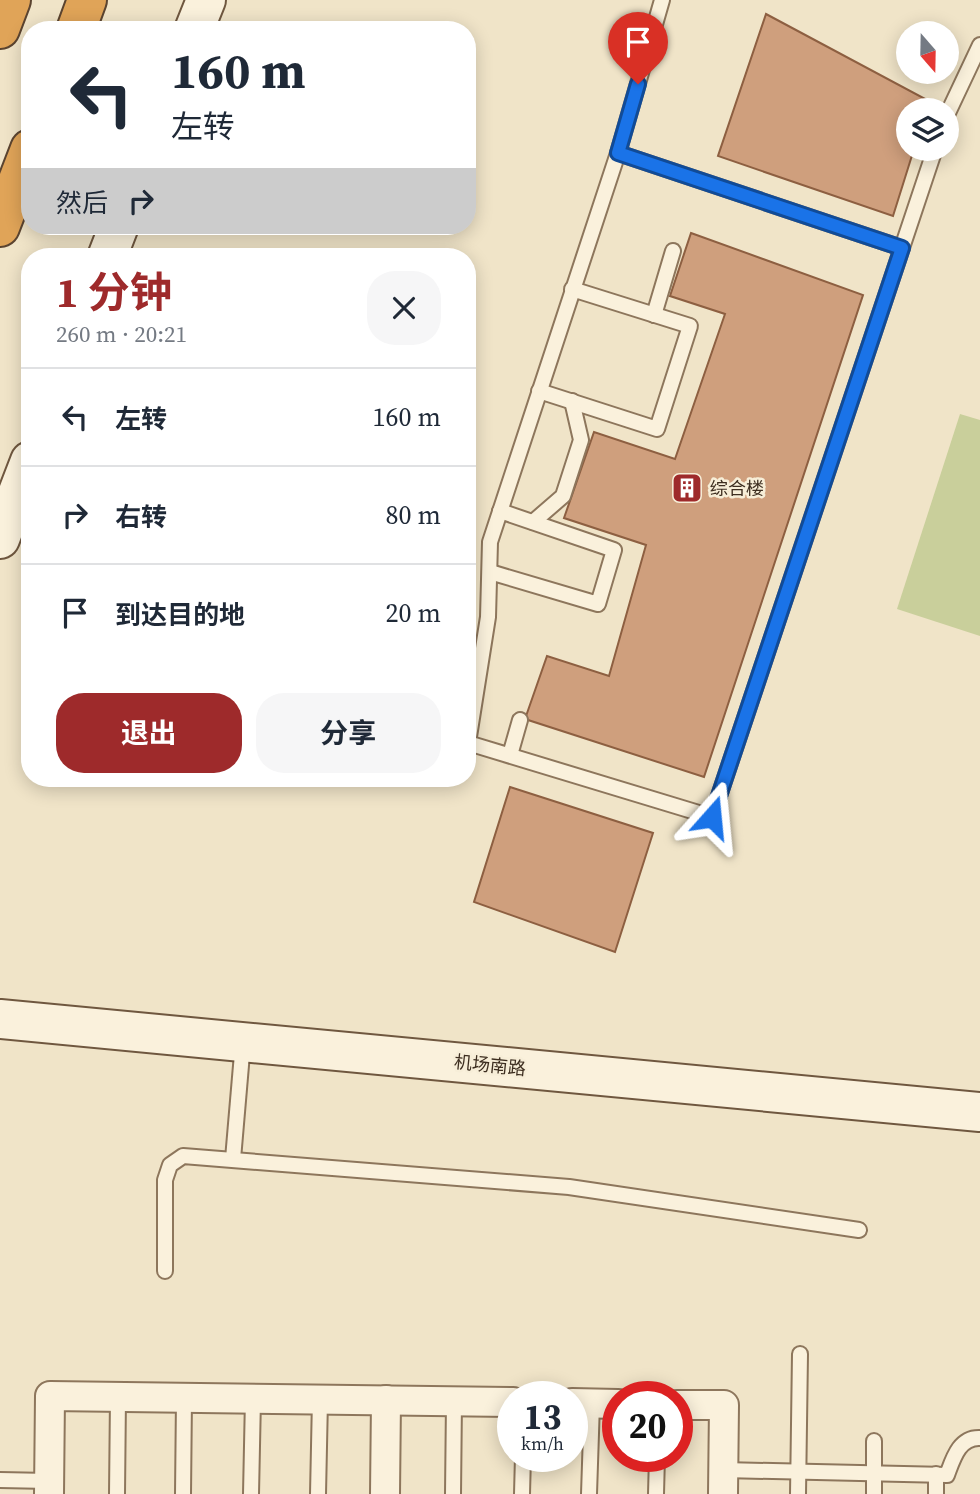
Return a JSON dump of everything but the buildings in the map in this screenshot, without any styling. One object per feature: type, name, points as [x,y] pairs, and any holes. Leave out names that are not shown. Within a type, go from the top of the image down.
[{"type":"highway","points":[[0,29],[11,0]]},
{"type":"highway","points":[[79,21],[87,0]]},
{"type":"highway","points":[[0,227],[21,172]]},
{"type":"street","points":[[198,21],[206,0]]},
{"type":"street","points":[[0,539],[21,484]]},
{"type":"street","name":"机场南路","points":[[0,1019],[980,1112]]},
{"type":"street","points":[[49,1488],[50,1396],[497,1402]]},
{"type":"street","points":[[385,1494],[386,1400]]},
{"type":"street","points":[[693,1405],[724,1405],[723,1482]]},
{"type":"lane","points":[[476,693],[488,617],[490,542],[618,153],[662,0]]},
{"type":"lane","points":[[955,98],[980,44]]},
{"type":"lane","points":[[618,153],[902,248]]},
{"type":"lane","points":[[476,745],[712,817],[931,161]]},
{"type":"lane","points":[[654,315],[673,251]]},
{"type":"lane","points":[[539,391],[656,429],[690,326],[572,289]]},
{"type":"lane","points":[[533,522],[563,496],[581,440],[572,401]]},
{"type":"lane","points":[[490,572],[598,604],[614,550],[500,511]]},
{"type":"lane","points":[[510,755],[520,720]]},
{"type":"lane","points":[[233,1159],[243,1041]]},
{"type":"lane","points":[[165,1271],[165,1180],[170,1165],[183,1156],[569,1187],[859,1230]]},
{"type":"lane","points":[[798,1494],[800,1354]]},
{"type":"lane","points":[[117,1494],[118,1396]]},
{"type":"lane","points":[[183,1494],[184,1398]]},
{"type":"lane","points":[[251,1494],[253,1398]]},
{"type":"lane","points":[[318,1494],[320,1399]]},
{"type":"lane","points":[[453,1494],[454,1401]]},
{"type":"lane","points":[[589,1494],[594,1403]]},
{"type":"lane","points":[[723,1482],[799,1472],[947,1475],[957,1448],[974,1437],[980,1438]]},
{"type":"lane","points":[[874,1441],[874,1494]]},
{"type":"lane","points":[[522,1494],[523,1472]]},
{"type":"lane","points":[[656,1494],[657,1472]]},
{"type":"lane","points":[[936,1474],[936,1494]]},
{"type":"lane","points":[[0,1480],[49,1488]]},
{"type":"green space","points":[[960,414],[980,420],[980,636],[897,609]]},
{"type":"place","name":"综合楼","points":[[687,488]]},
{"type":"route","points":[[638,84],[618,153],[902,248],[712,817]]}]
